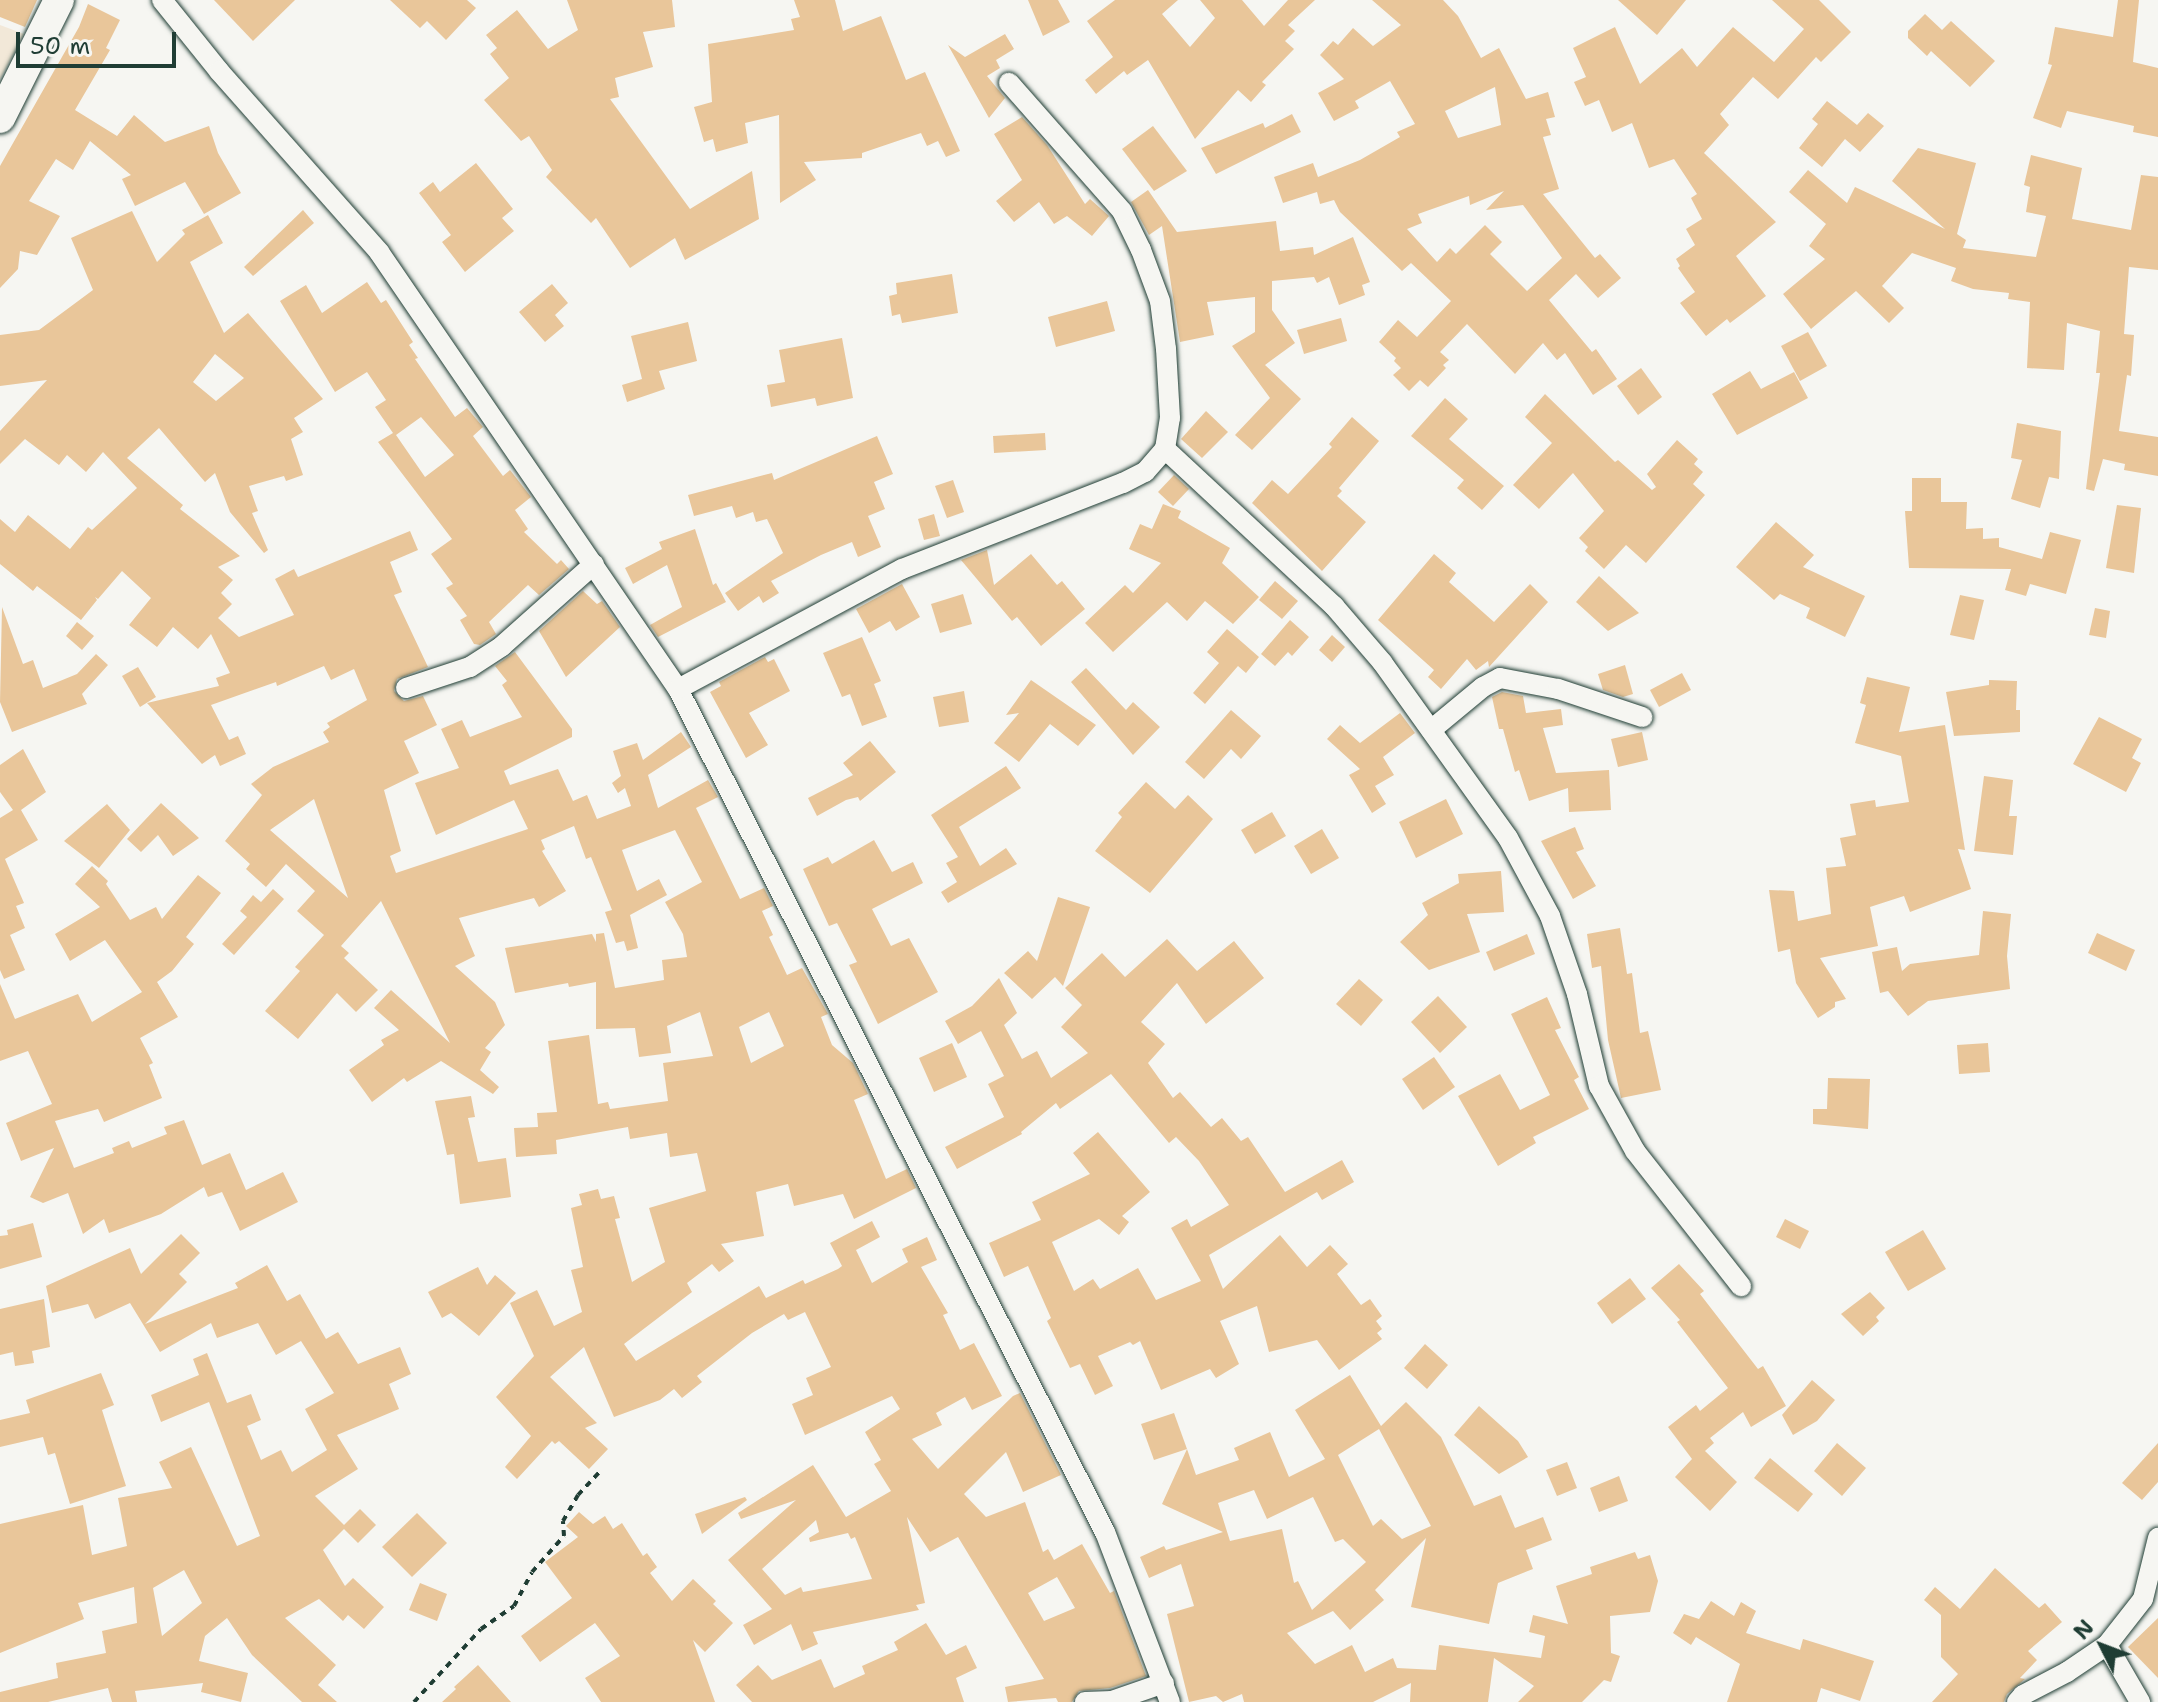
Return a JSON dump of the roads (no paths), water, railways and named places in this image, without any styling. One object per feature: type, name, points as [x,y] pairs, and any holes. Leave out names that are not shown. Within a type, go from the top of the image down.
[{"type":"main road","points":[[0,118],[59,0]]},
{"type":"street","points":[[162,0],[219,71],[379,252],[678,689],[1105,1532],[1167,1692],[1085,1702]]},
{"type":"street","points":[[678,689],[902,569],[1123,483],[1145,472],[1165,449],[1170,418],[1166,349],[1160,301],[1141,250],[1122,211],[1009,83]]},
{"type":"street","points":[[1165,449],[1334,606],[1382,662],[1508,838],[1550,916],[1577,994],[1599,1086],[1635,1151],[1741,1286]]},
{"type":"street","points":[[406,688],[470,667],[502,646],[594,564]]},
{"type":"street","points":[[1431,730],[1483,687],[1500,678],[1558,689],[1642,717]]},
{"type":"street","points":[[2017,1702],[2023,1695],[2107,1645],[2143,1599],[2158,1538]]},
{"type":"street","points":[[2107,1645],[2140,1702]]}]
